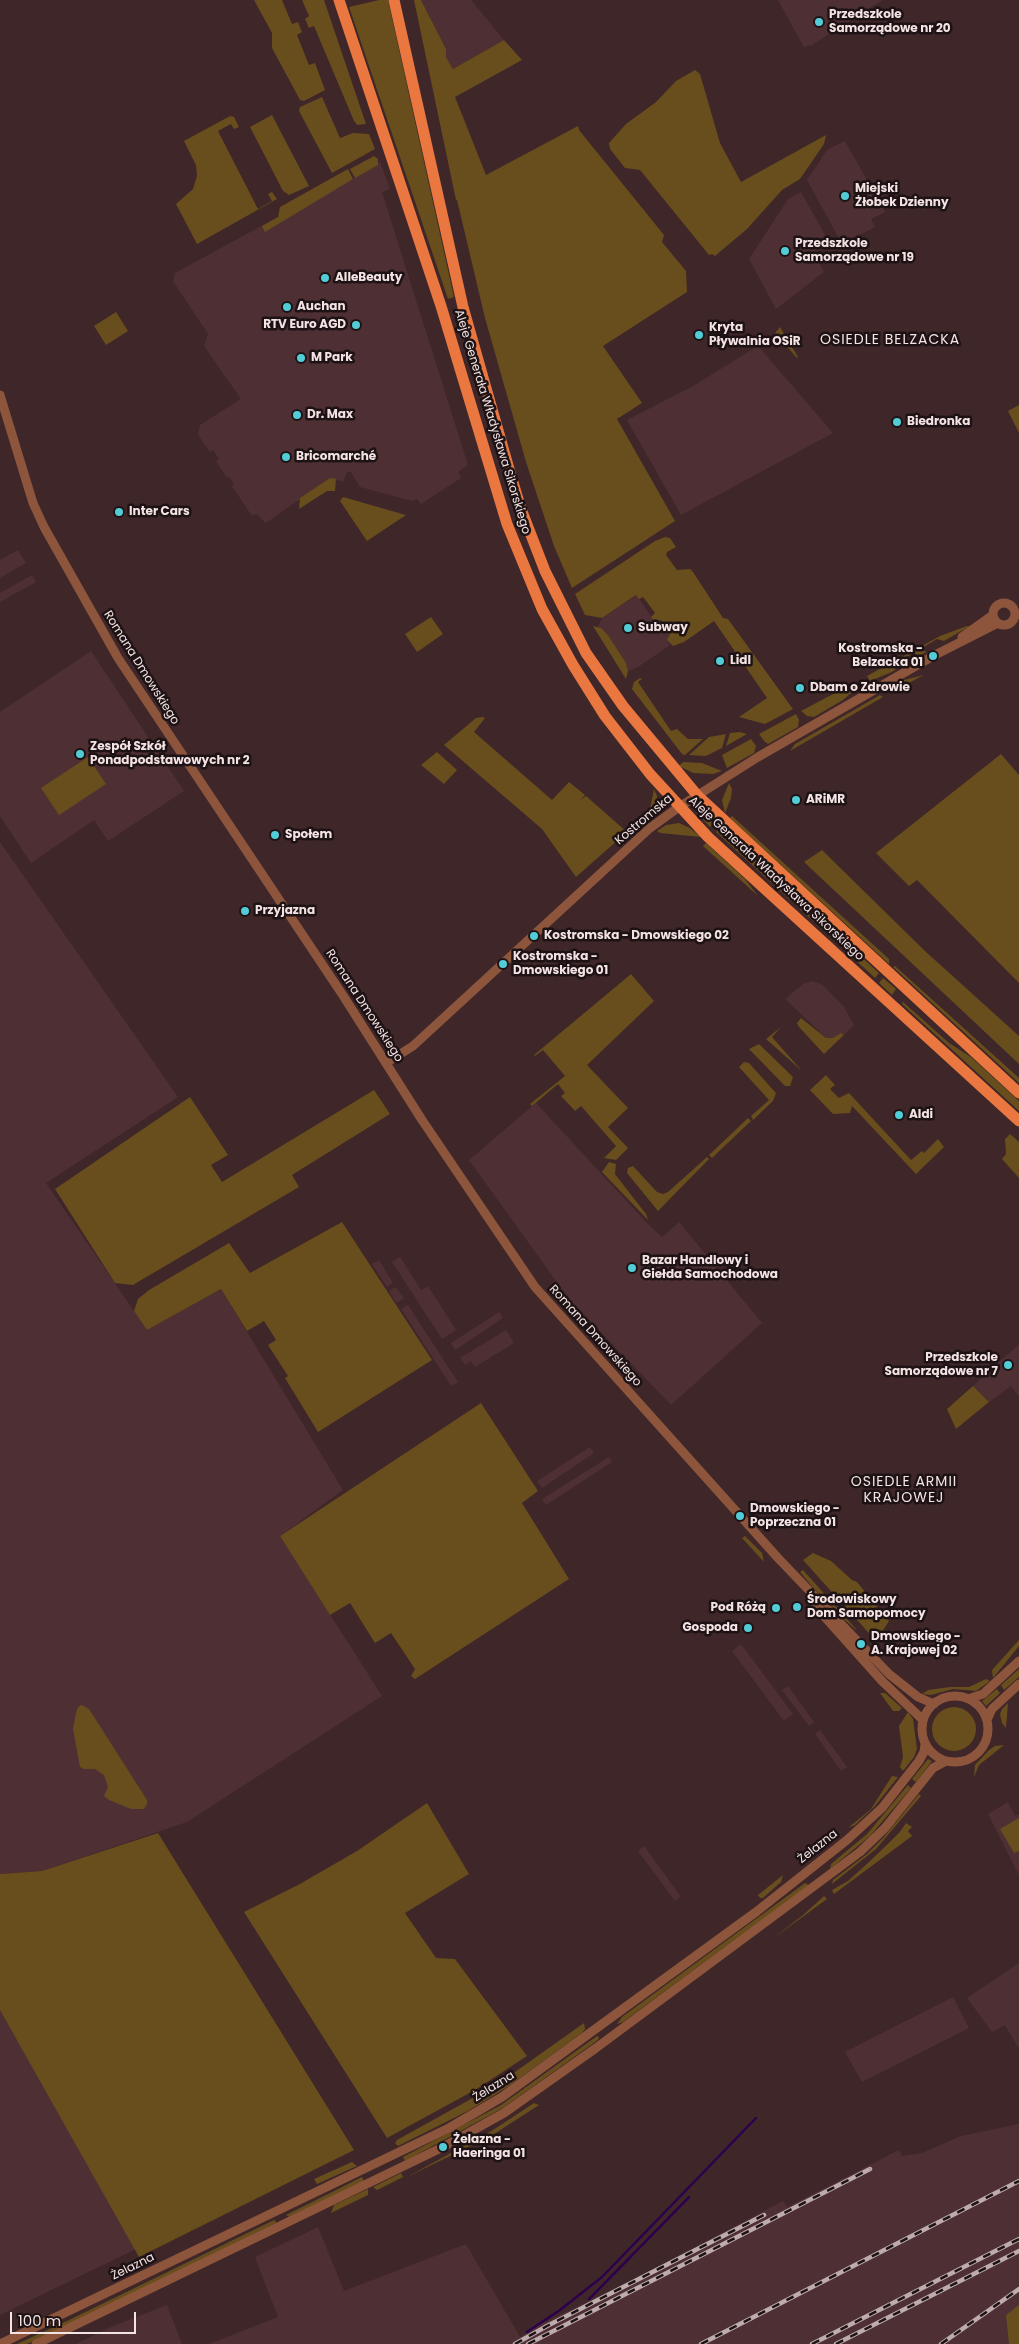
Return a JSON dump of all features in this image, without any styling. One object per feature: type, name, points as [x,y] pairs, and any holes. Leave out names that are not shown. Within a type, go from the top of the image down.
[{"type":"main road","name":"Aleje Generała Władysława Sikorskiego","points":[[339,0],[441,306],[507,524],[538,600],[573,665],[605,716],[650,774],[708,837],[1019,1121]]},
{"type":"main road","name":"Aleje Generała Władysława Sikorskiego","points":[[394,0],[466,315],[509,469],[533,541],[566,616],[608,686],[648,738],[697,795],[914,998],[1019,1093]]},
{"type":"main road","points":[[888,1003],[900,994],[914,998]]},
{"type":"street","name":"Romana Dmowskiego","points":[[0,396],[33,503],[44,527],[109,643],[535,1288],[793,1574],[889,1674],[918,1697],[934,1704]]},
{"type":"street","points":[[1004,603],[1016,608],[1013,620],[1009,624],[998,623],[993,615],[994,610],[999,604],[1004,603]]},
{"type":"street","name":"Kostromska","points":[[954,644],[993,615]]},
{"type":"street","name":"Kostromska","points":[[386,1063],[413,1046],[650,828],[679,807],[758,757],[954,644],[998,623]]},
{"type":"street","name":"Romana Dmowskiego","points":[[793,1574],[823,1615],[882,1681],[923,1720]]},
{"type":"street","points":[[968,1699],[982,1694],[1019,1661]]},
{"type":"street","points":[[882,1681],[889,1674]]},
{"type":"street","points":[[987,1720],[980,1707],[968,1699],[950,1696],[934,1704],[923,1720],[922,1734],[925,1744],[930,1751],[946,1761],[962,1762],[978,1754],[987,1736],[987,1720],[992,1709],[1019,1684]]},
{"type":"street","name":"Żelazna","points":[[0,2344],[449,2128],[513,2090],[756,1912],[854,1834],[882,1808],[919,1761],[924,1752],[925,1744]]},
{"type":"street","points":[[36,2344],[443,2147],[504,2113],[860,1852],[885,1828],[933,1768],[946,1761]]},
{"type":"shaded area","points":[[254,0],[282,0],[292,24],[298,22],[302,32],[297,35],[309,65],[315,63],[325,90],[304,101],[300,100],[272,48],[272,33]]},
{"type":"shaded area","points":[[302,0],[324,0],[366,124],[357,125],[354,121],[314,26],[309,28],[305,19],[309,16]]},
{"type":"shaded area","points":[[379,0],[388,0],[454,297],[448,299],[349,7]]},
{"type":"shaded area","points":[[414,0],[421,0],[446,49],[446,57],[453,69],[504,40],[522,60],[455,97],[486,175],[578,126],[579,130],[664,235],[662,242],[686,271],[687,292],[603,346],[642,403],[617,419],[675,521],[572,588],[554,546],[526,462],[485,318],[456,200]]},
{"type":"shaded area","points":[[421,0],[471,0],[504,40],[453,69],[446,57],[446,49]]},
{"type":"shaded area","name":"Przedszkole Samorządowe nr 20","points":[[778,0],[883,0],[812,45],[804,47]]},
{"type":"shaded area","points":[[695,70],[700,74],[720,143],[741,182],[826,135],[824,144],[800,179],[782,190],[747,229],[715,256],[709,255],[640,170],[625,168],[610,149],[609,143],[626,124],[656,102],[676,81]]},
{"type":"shaded area","points":[[322,97],[340,138],[353,133],[369,134],[375,149],[332,173],[299,111],[300,107]]},
{"type":"shaded area","points":[[272,115],[309,186],[289,195],[283,191],[250,127]]},
{"type":"shaded area","points":[[230,116],[234,117],[239,127],[234,129],[231,124],[218,131],[258,209],[272,201],[268,194],[272,192],[277,199],[197,244],[176,204],[193,189],[197,176],[196,165],[184,141]]},
{"type":"shaded area","name":"Miejski Żłobek Dzienny","points":[[845,141],[885,212],[871,219],[875,227],[842,244],[807,180],[827,150]]},
{"type":"shaded area","points":[[374,156],[378,159],[378,165],[355,178],[350,169]]},
{"type":"shaded area","points":[[380,162],[390,189],[382,192],[468,465],[458,472],[461,478],[421,504],[417,499],[412,501],[360,487],[351,472],[347,472],[343,482],[330,478],[266,523],[256,514],[252,516],[232,486],[234,484],[229,477],[227,478],[216,461],[219,459],[213,450],[210,452],[198,435],[200,425],[241,399],[204,346],[208,334],[173,281],[175,273],[320,194],[338,188]]},
{"type":"shaded area","points":[[348,169],[353,179],[265,232],[262,226],[278,217],[280,207]]},
{"type":"shaded area","name":"Przedszkole Samorządowe nr 19","points":[[801,192],[829,242],[813,252],[824,272],[776,309],[749,259],[788,199]]},
{"type":"shaded area","points":[[116,312],[128,331],[106,345],[94,326]]},
{"type":"shaded area","points":[[780,327],[798,357],[797,358],[775,333]]},
{"type":"shaded area","points":[[758,346],[833,433],[681,515],[627,420],[693,386]]},
{"type":"shaded area","points":[[1019,405],[1019,433],[1008,411]]},
{"type":"shaded area","points":[[330,478],[336,479],[335,491],[327,491],[299,509],[300,498]]},
{"type":"shaded area","points":[[343,497],[406,515],[367,541],[340,501]]},
{"type":"shaded area","points":[[665,537],[670,538],[676,547],[667,552],[666,555],[677,570],[690,569],[693,572],[723,618],[728,619],[793,709],[765,724],[739,717],[767,698],[714,621],[684,642],[673,646],[667,640],[670,634],[661,620],[654,621],[651,617],[655,613],[643,597],[639,599],[636,595],[602,618],[585,615],[575,594],[655,541]]},
{"type":"shaded area","points":[[18,550],[26,563],[0,578],[0,560]]},
{"type":"shaded area","points":[[32,575],[36,582],[0,602],[0,593]]},
{"type":"shaded area","points":[[637,595],[654,621],[661,620],[670,634],[667,640],[670,645],[638,667],[628,671],[626,663],[608,635],[598,627],[602,618]]},
{"type":"shaded area","points":[[431,617],[443,634],[417,652],[405,634]]},
{"type":"shaded area","points":[[593,626],[601,628],[608,635],[626,663],[628,671],[626,679]]},
{"type":"shaded area","points":[[970,626],[944,641],[937,639],[922,648],[926,652],[920,656],[914,653],[894,664],[896,669],[892,672],[870,681],[867,676],[940,636]]},
{"type":"shaded area","name":"Zespół Szkół Ponadpodstawowych nr 2","points":[[91,651],[184,791],[108,841],[94,820],[31,863],[0,816],[0,712]]},
{"type":"shaded area","points":[[924,675],[890,693],[891,689],[904,680]]},
{"type":"shaded area","points":[[640,678],[642,679],[638,682],[671,731],[677,729],[688,739],[703,739],[685,755],[682,754],[632,689],[634,682]]},
{"type":"shaded area","points":[[854,683],[857,688],[843,700],[814,717],[807,716],[801,711]]},
{"type":"shaded area","points":[[880,695],[883,697],[790,751],[795,744]]},
{"type":"shaded area","points":[[796,714],[799,720],[798,727],[768,744],[759,734]]},
{"type":"shaded area","points":[[476,718],[485,718],[474,732],[552,800],[569,782],[585,795],[580,800],[586,796],[627,832],[576,877],[542,829],[444,745]]},
{"type":"shaded area","points":[[740,732],[747,734],[726,746],[730,733]]},
{"type":"shaded area","points":[[726,734],[722,748],[706,756],[689,755],[709,737]]},
{"type":"shaded area","points":[[751,739],[756,746],[754,753],[727,768],[722,755]]},
{"type":"shaded area","points":[[437,752],[457,770],[444,784],[421,765]]},
{"type":"shaded area","points":[[1001,754],[1019,775],[1019,983],[917,880],[909,886],[876,853]]},
{"type":"shaded area","points":[[88,757],[106,784],[59,815],[41,788]]},
{"type":"shaded area","points":[[683,762],[702,763],[722,771],[713,774],[693,773],[679,766]]},
{"type":"shaded area","points":[[729,783],[732,789],[731,798],[725,813],[722,800]]},
{"type":"shaded area","points":[[654,789],[657,796],[657,807],[648,819]]},
{"type":"shaded area","points":[[699,808],[714,822],[710,827],[696,812],[696,809]]},
{"type":"shaded area","points":[[732,816],[889,959],[889,964],[730,818]]},
{"type":"shaded area","points":[[679,823],[690,828],[701,837],[660,833],[657,831],[666,825]]},
{"type":"shaded area","points":[[720,828],[879,973],[875,978],[716,832]]},
{"type":"shaded area","points":[[0,842],[178,1097],[46,1183],[147,1330],[221,1289],[343,1490],[280,1536],[382,1696],[187,1822],[42,1871],[0,1874]]},
{"type":"shaded area","points":[[706,843],[745,879],[758,896],[703,846]]},
{"type":"shaded area","points":[[822,850],[925,951],[1019,1036],[1019,1064],[804,862]]},
{"type":"shaded area","points":[[895,966],[1019,1078],[1019,1083],[893,967]]},
{"type":"shaded area","points":[[631,974],[654,1001],[587,1065],[628,1108],[608,1127],[628,1148],[616,1160],[604,1158],[616,1146],[581,1106],[575,1111],[561,1096],[565,1093],[558,1084],[532,1106],[530,1104],[565,1076],[543,1050],[534,1055]]},
{"type":"shaded area","points":[[883,978],[896,989],[892,995],[879,983]]},
{"type":"shaded area","points":[[813,981],[823,985],[844,1007],[854,1025],[845,1034],[826,1038],[785,999],[803,984]]},
{"type":"shaded area","points":[[903,1002],[949,1043],[971,1057],[1019,1101],[1019,1111],[902,1004]]},
{"type":"shaded area","points":[[801,1018],[826,1038],[833,1038],[841,1033],[844,1035],[824,1054],[799,1027],[797,1023]]},
{"type":"shaded area","points":[[781,1027],[772,1037],[802,1071],[766,1039]]},
{"type":"shaded area","points":[[759,1044],[793,1077],[790,1086],[785,1086],[749,1049]]},
{"type":"shaded area","points":[[744,1062],[749,1063],[776,1093],[773,1101],[753,1120],[751,1116],[769,1100],[739,1067]]},
{"type":"shaded area","points":[[826,1075],[835,1085],[830,1089],[839,1098],[849,1093],[911,1160],[922,1151],[924,1153],[938,1139],[944,1147],[916,1174],[852,1106],[850,1113],[833,1114],[810,1090]]},
{"type":"shaded area","points":[[374,1090],[390,1114],[292,1175],[299,1187],[133,1285],[115,1283],[55,1189],[190,1097],[228,1155],[211,1165],[222,1182]]},
{"type":"shaded area","name":"Bazar Handlowy i Giełda Samochodowa","points":[[536,1103],[662,1237],[679,1222],[762,1323],[671,1405],[569,1299],[469,1160]]},
{"type":"shaded area","points":[[748,1118],[751,1121],[712,1158],[709,1155]]},
{"type":"shaded area","points":[[1010,1134],[1019,1142],[1019,1178],[1002,1159],[1006,1154],[1005,1139]]},
{"type":"shaded area","points":[[707,1157],[709,1159],[658,1211],[627,1173],[628,1168],[633,1166],[657,1192],[663,1194],[668,1192]]},
{"type":"shaded area","points":[[609,1162],[616,1164],[615,1174],[646,1214],[648,1220],[602,1172]]},
{"type":"shaded area","points":[[342,1222],[432,1360],[318,1432],[285,1378],[288,1376],[268,1345],[276,1340],[264,1321],[247,1331],[221,1289],[147,1330],[134,1311],[138,1299],[149,1290],[229,1243],[250,1273]]},
{"type":"shaded area","points":[[400,1257],[421,1290],[428,1286],[456,1330],[442,1339],[392,1262]]},
{"type":"shaded area","points":[[379,1260],[393,1283],[387,1287],[372,1264]]},
{"type":"shaded area","points":[[396,1287],[404,1298],[396,1303],[389,1291]]},
{"type":"shaded area","points":[[408,1305],[458,1382],[451,1386],[401,1309]]},
{"type":"shaded area","points":[[499,1312],[503,1318],[455,1350],[451,1343]]},
{"type":"shaded area","points":[[506,1330],[514,1343],[475,1367],[471,1361],[465,1365],[460,1358]]},
{"type":"shaded area","name":"Przedszkole Samorządowe nr 7","points":[[1019,1344],[1019,1397],[1011,1386],[989,1402],[973,1386]]},
{"type":"shaded area","points":[[973,1386],[989,1402],[956,1429],[947,1409]]},
{"type":"shaded area","points":[[481,1403],[538,1491],[522,1503],[569,1579],[415,1679],[411,1676],[415,1669],[391,1633],[375,1643],[350,1603],[330,1615],[280,1536]]},
{"type":"shaded area","points":[[590,1447],[594,1453],[542,1488],[537,1481]]},
{"type":"shaded area","points":[[609,1457],[612,1462],[546,1505],[542,1499]]},
{"type":"shaded area","points":[[745,1536],[762,1553],[764,1562],[742,1538]]},
{"type":"shaded area","points":[[813,1553],[831,1561],[852,1580],[857,1582],[889,1621],[876,1641],[803,1560]]},
{"type":"shaded area","points":[[803,1570],[856,1630],[827,1604],[800,1572]]},
{"type":"shaded area","points":[[1019,1640],[1019,1646],[993,1678],[992,1670]]},
{"type":"shaded area","points":[[741,1644],[793,1714],[784,1721],[732,1651]]},
{"type":"shaded area","points":[[1019,1669],[1019,1677],[1004,1690],[1001,1685]]},
{"type":"shaded area","points":[[986,1679],[990,1681],[976,1691],[953,1689],[931,1695],[922,1694],[928,1690],[969,1687]]},
{"type":"shaded area","points":[[788,1686],[814,1722],[809,1726],[782,1690]]},
{"type":"shaded area","points":[[997,1689],[1000,1693],[986,1706],[982,1701]]},
{"type":"shaded area","points":[[880,1693],[885,1693],[902,1708],[899,1711],[893,1711]]},
{"type":"shaded area","points":[[1008,1703],[1006,1728],[1002,1723],[1000,1714]]},
{"type":"shaded area","points":[[82,1705],[89,1709],[147,1800],[144,1809],[131,1809],[109,1800],[104,1796],[108,1787],[104,1775],[95,1769],[80,1767],[73,1729],[78,1707]]},
{"type":"shaded area","points":[[950,1707],[958,1707],[970,1713],[976,1729],[970,1745],[958,1751],[950,1751],[938,1745],[932,1733],[932,1725],[938,1713]]},
{"type":"shaded area","points":[[908,1712],[913,1719],[917,1749],[914,1757],[903,1771],[900,1767],[903,1757],[899,1726]]},
{"type":"shaded area","points":[[820,1730],[847,1767],[841,1771],[815,1734]]},
{"type":"shaded area","points":[[1004,1745],[979,1765],[974,1777],[975,1765],[989,1750],[995,1746]]},
{"type":"shaded area","points":[[928,1759],[932,1761],[916,1782],[912,1779]]},
{"type":"shaded area","points":[[892,1776],[898,1777],[875,1806],[855,1825],[848,1828],[871,1809]]},
{"type":"shaded area","points":[[908,1785],[911,1788],[870,1836],[830,1869],[831,1864],[867,1834]]},
{"type":"shaded area","points":[[919,1794],[921,1796],[876,1849],[832,1884],[833,1880],[867,1854],[884,1837]]},
{"type":"shaded area","points":[[1008,1802],[1015,1816],[1019,1814],[1019,1875],[988,1814]]},
{"type":"shaded area","points":[[427,1803],[469,1874],[405,1913],[436,1958],[455,1959],[527,2056],[475,2090],[387,2138],[244,1912],[298,1885],[357,1851]]},
{"type":"shaded area","points":[[1019,1818],[1019,1851],[1014,1853],[1000,1829]]},
{"type":"shaded area","points":[[906,1823],[912,1827],[908,1831],[912,1836],[834,1894],[832,1890],[848,1881],[869,1862],[899,1833]]},
{"type":"shaded area","points":[[158,1833],[354,2150],[139,2257],[0,2010],[0,1874],[42,1871]]},
{"type":"shaded area","points":[[644,1846],[679,1894],[680,1897],[675,1901],[638,1851]]},
{"type":"shaded area","points":[[783,1875],[781,1882],[763,1898],[760,1898],[758,1895]]},
{"type":"shaded area","points":[[805,1883],[809,1885],[623,2022],[617,2024],[622,2017]]},
{"type":"shaded area","points":[[824,1896],[827,1899],[771,1940],[803,1915]]},
{"type":"shaded area","points":[[1019,1963],[1019,2049],[1005,2025],[992,2032],[967,1998]]},
{"type":"shaded area","points":[[953,1997],[969,2028],[862,2082],[845,2052]]},
{"type":"shaded area","points":[[0,2010],[138,2248],[0,2315]]},
{"type":"shaded area","points":[[584,2023],[585,2029],[582,2033],[509,2086],[468,2111],[398,2146],[395,2143],[397,2140],[498,2084]]},
{"type":"shaded area","points":[[597,2036],[599,2037],[598,2040],[503,2108],[405,2161],[403,2157],[501,2105]]},
{"type":"shaded area","points":[[534,2103],[539,2105],[491,2136],[407,2177],[493,2130]]},
{"type":"shaded area","points":[[1019,2124],[1019,2344],[209,2344],[278,2317],[255,2257],[318,2227],[344,2291],[466,2244],[520,2337],[537,2326],[628,2282],[783,2201],[787,2207],[899,2150],[902,2156],[922,2153],[961,2136]]},
{"type":"shaded area","points":[[352,2162],[357,2166],[317,2184],[314,2179]]},
{"type":"shaded area","points":[[401,2173],[403,2177],[377,2190],[373,2187]]},
{"type":"shaded area","points":[[362,2177],[364,2181],[289,2217],[286,2215]]},
{"type":"shaded area","points":[[368,2189],[368,2195],[331,2213],[334,2205]]},
{"type":"shaded area","points":[[275,2220],[276,2223],[55,2331],[27,2344],[17,2344],[69,2320]]},
{"type":"shaded area","points":[[167,2305],[182,2344],[76,2344],[113,2326]]},
{"type":"shaded area","points":[[1019,2305],[1019,2344],[1009,2344],[1006,2315]]},
{"type":"waterway","points":[[527,2332],[560,2310],[602,2277],[756,2118]]},
{"type":"waterway","points":[[589,2299],[689,2197]]},
{"type":"railway","points":[[528,2344],[870,2169]]},
{"type":"railway","points":[[701,2344],[1019,2181]]},
{"type":"railway","points":[[515,2344],[764,2215]]},
{"type":"railway","points":[[812,2344],[1019,2239]]},
{"type":"railway","points":[[836,2344],[1019,2251]]},
{"type":"railway","points":[[941,2344],[1019,2289]]},
{"type":"place","name":"Przedszkole Samorządowe nr 20","points":[[819,22]]},
{"type":"place","name":"Miejski Żłobek Dzienny","points":[[845,196]]},
{"type":"place","name":"Przedszkole Samorządowe nr 19","points":[[785,251]]},
{"type":"place","name":"AlleBeauty","points":[[325,278]]},
{"type":"place","name":"Auchan","points":[[287,307]]},
{"type":"place","name":"RTV Euro AGD","points":[[356,325]]},
{"type":"place","name":"Kryta Pływalnia OSiR","points":[[699,335]]},
{"type":"place","name":"M Park","points":[[301,358]]},
{"type":"place","name":"Dr. Max","points":[[297,415]]},
{"type":"place","name":"Biedronka","points":[[897,422]]},
{"type":"place","name":"Bricomarché","points":[[286,457]]},
{"type":"place","name":"Inter Cars","points":[[119,512]]},
{"type":"place","name":"Subway","points":[[628,628]]},
{"type":"place","name":"Kostromska - Belzacka 01","points":[[933,656]]},
{"type":"place","name":"Lidl","points":[[720,661]]},
{"type":"place","name":"Dbam o Zdrowie","points":[[800,688]]},
{"type":"place","name":"Zespół Szkół Ponadpodstawowych nr 2","points":[[80,754]]},
{"type":"place","name":"ARiMR","points":[[796,800]]},
{"type":"place","name":"Społem","points":[[275,835]]},
{"type":"place","name":"Przyjazna","points":[[245,911]]},
{"type":"place","name":"Kostromska - Dmowskiego 02","points":[[534,936]]},
{"type":"place","name":"Kostromska - Dmowskiego 01","points":[[503,964]]},
{"type":"place","name":"Aldi","points":[[899,1115]]},
{"type":"place","name":"Bazar Handlowy i Giełda Samochodowa","points":[[632,1268]]},
{"type":"place","name":"Przedszkole Samorządowe nr 7","points":[[1008,1365]]},
{"type":"place","name":"Dmowskiego - Poprzeczna 01","points":[[740,1516]]},
{"type":"place","name":"Środowiskowy Dom Samopomocy","points":[[797,1607]]},
{"type":"place","name":"Pod Różą","points":[[776,1608]]},
{"type":"place","name":"Gospoda","points":[[748,1628]]},
{"type":"place","name":"Dmowskiego - A. Krajowej 02","points":[[861,1644]]},
{"type":"place","name":"Żelazna - Haeringa 01","points":[[443,2147]]},
{"type":"district","name":"OSIEDLE BELZACKA","points":[[890,340]]},
{"type":"district","name":"OSIEDLE ARMII KRAJOWEJ","points":[[904,1490]]}]
